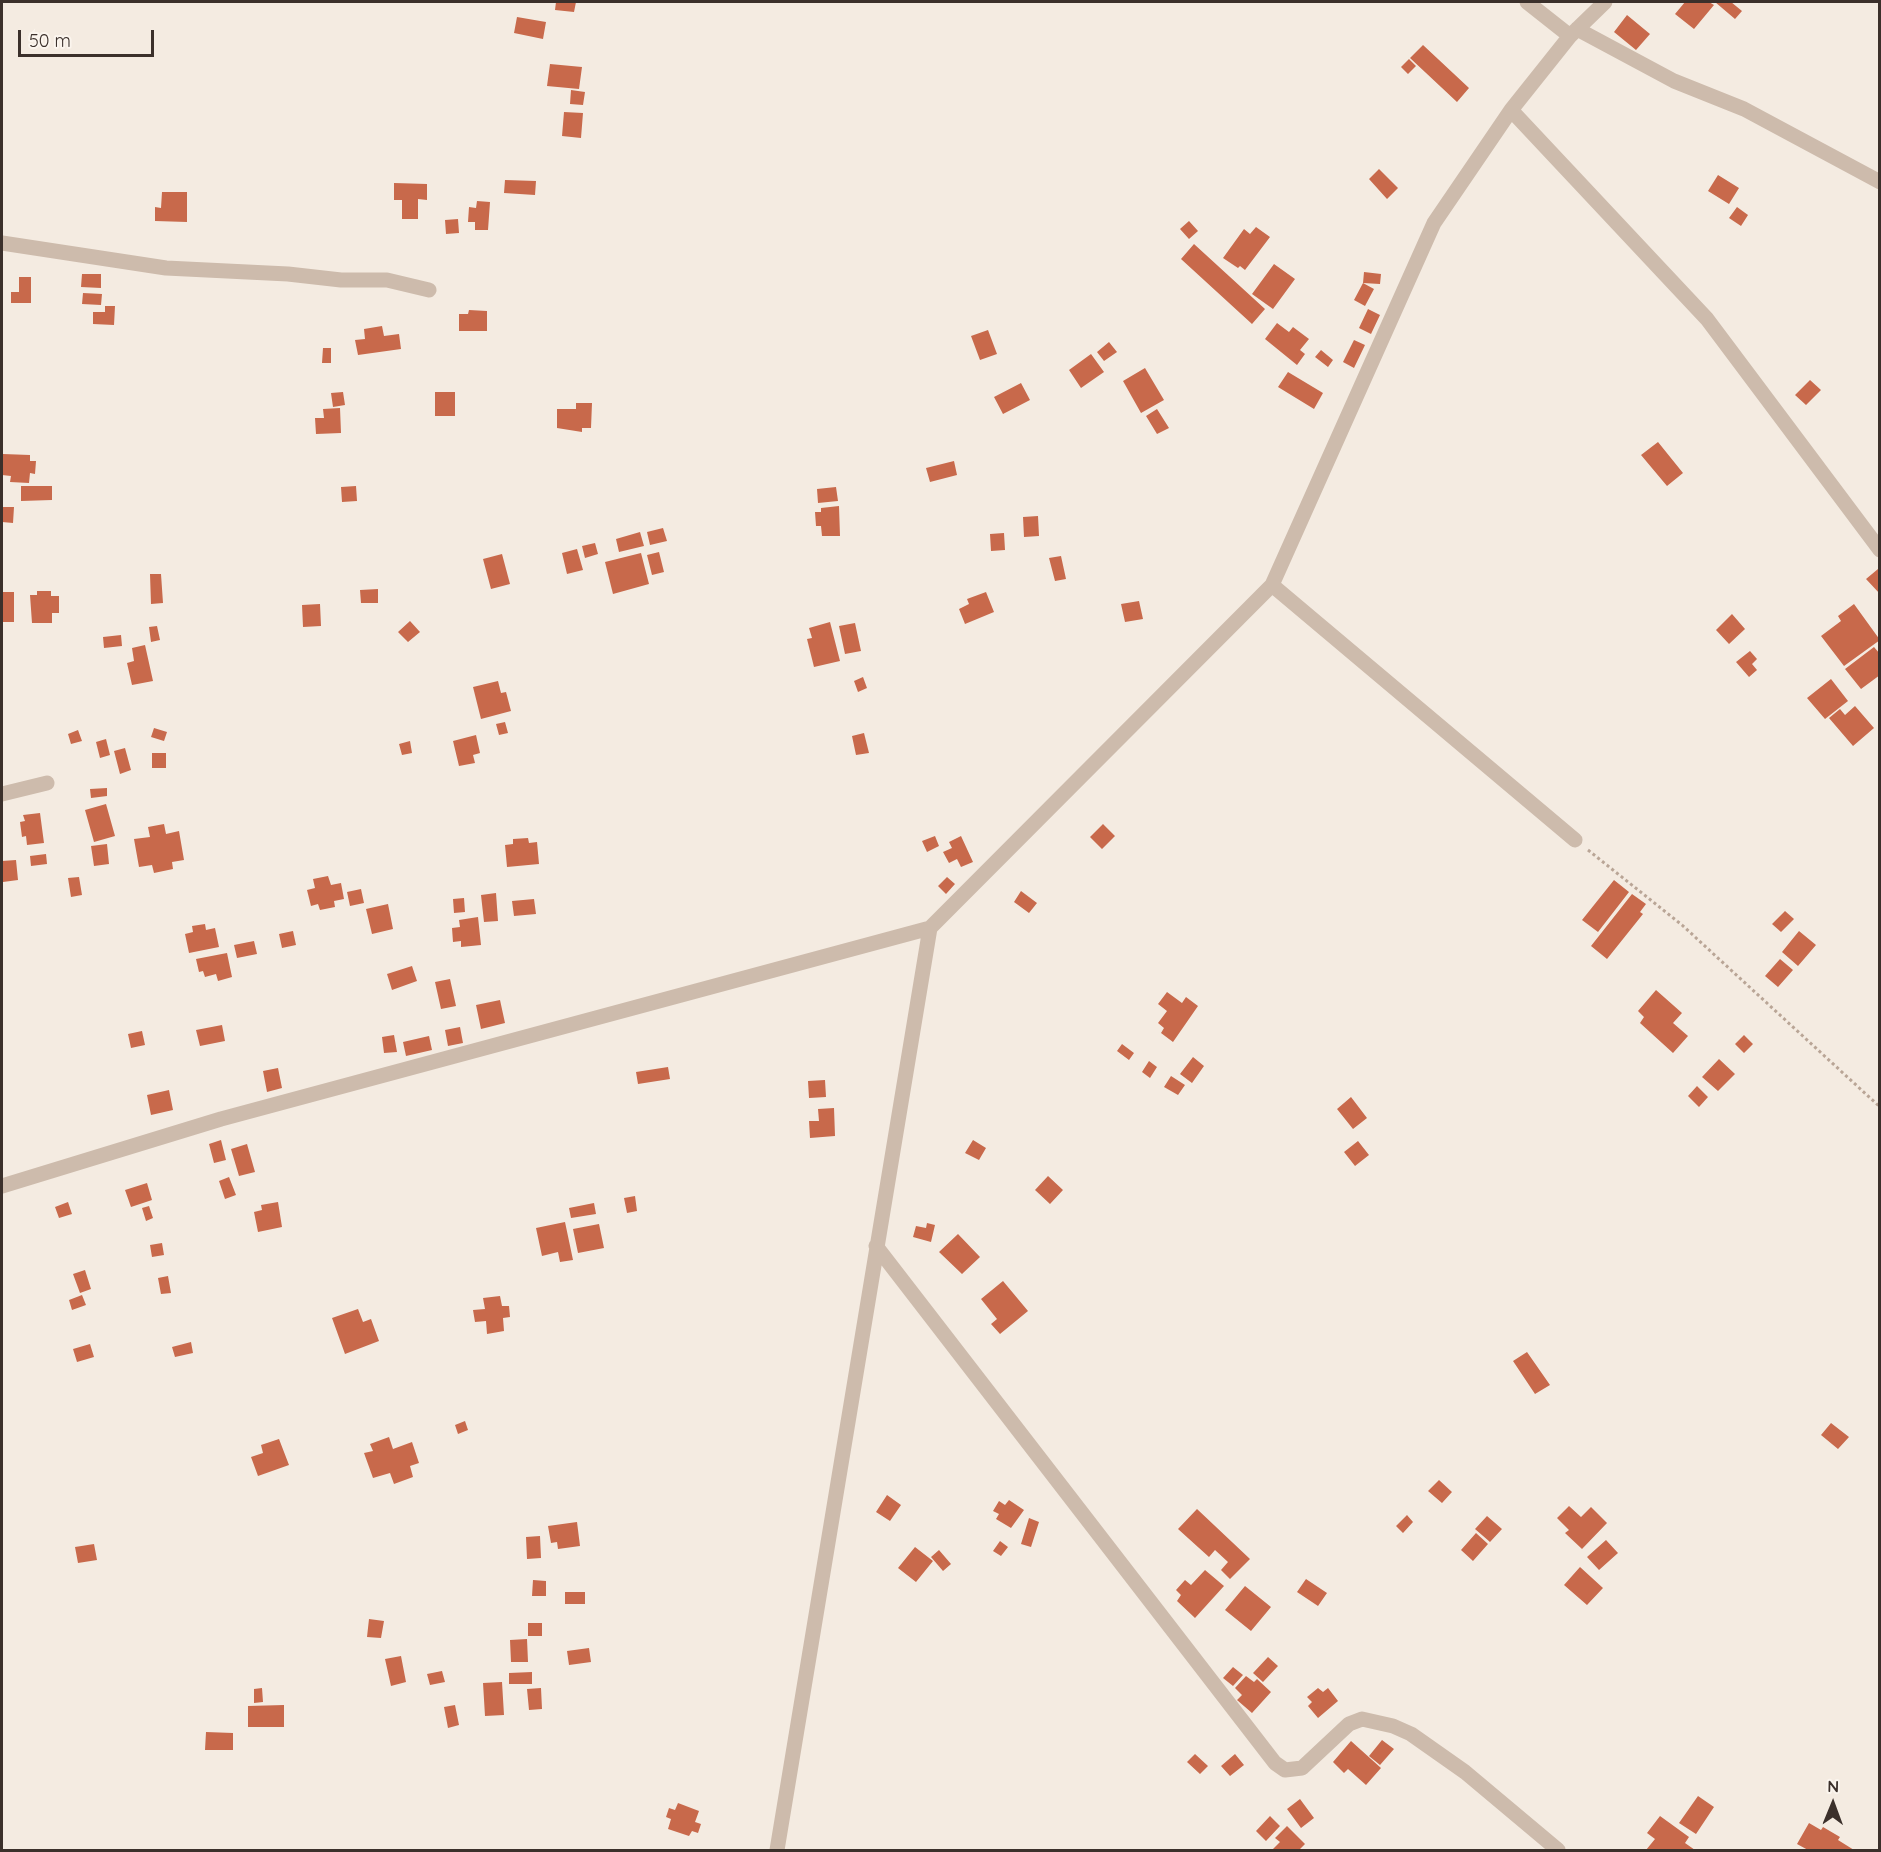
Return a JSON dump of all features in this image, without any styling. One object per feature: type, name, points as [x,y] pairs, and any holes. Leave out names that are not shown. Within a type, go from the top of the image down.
[{"type":"street","points":[[1527,2],[1573,33],[1674,81],[1744,109],[1880,182]]},
{"type":"street","points":[[2,1186],[221,1119],[930,928],[1272,585],[1434,223],[1510,110],[1573,33],[1605,2]]},
{"type":"street","points":[[1510,110],[1707,319],[1880,550]]},
{"type":"street","points":[[2,243],[166,268],[341,280],[387,280],[429,290]]},
{"type":"street","points":[[1272,585],[1575,840]]},
{"type":"street","points":[[2,794],[47,783]]},
{"type":"street","points":[[777,1851],[930,928]]},
{"type":"street","points":[[876,1246],[1275,1763],[1285,1770],[1302,1768],[1349,1724],[1362,1719],[1393,1726],[1410,1734],[1465,1772],[1558,1851]]},
{"type":"path","points":[[1575,840],[1682,925],[1880,1107]]},
{"type":"building","points":[[556,2],[576,2],[574,12],[555,10]]},
{"type":"building","points":[[1685,2],[1709,2],[1714,5],[1694,29],[1675,14]]},
{"type":"building","points":[[1715,2],[1731,2],[1742,11],[1735,19]]},
{"type":"building","points":[[1627,15],[1650,34],[1636,50],[1614,32]]},
{"type":"building","points":[[517,17],[546,22],[543,39],[514,33]]},
{"type":"building","points":[[1423,45],[1469,88],[1457,102],[1410,58]]},
{"type":"building","points":[[1409,59],[1416,66],[1408,74],[1401,67]]},
{"type":"building","points":[[550,64],[582,67],[579,89],[547,86]]},
{"type":"building","points":[[571,90],[585,92],[583,105],[570,104]]},
{"type":"building","points":[[564,112],[583,113],[581,138],[562,136]]},
{"type":"building","points":[[1379,169],[1398,188],[1387,199],[1369,179]]},
{"type":"building","points":[[1718,175],[1739,188],[1729,204],[1708,191]]},
{"type":"building","points":[[505,180],[536,181],[535,195],[504,193]]},
{"type":"building","points":[[394,183],[427,184],[427,200],[418,199],[418,219],[402,219],[402,200],[394,200]]},
{"type":"building","points":[[162,192],[187,192],[187,222],[155,221],[155,207],[161,208]]},
{"type":"building","points":[[477,201],[490,202],[488,230],[475,230],[475,222],[468,222],[469,207],[476,208]]},
{"type":"building","points":[[1737,207],[1748,215],[1741,226],[1729,218]]},
{"type":"building","points":[[458,219],[459,233],[446,234],[445,220]]},
{"type":"building","points":[[1189,221],[1198,231],[1189,239],[1180,229]]},
{"type":"building","points":[[1256,227],[1270,237],[1245,270],[1223,258],[1244,229],[1250,234]]},
{"type":"building","points":[[1194,244],[1265,309],[1252,324],[1181,259]]},
{"type":"building","points":[[1274,264],[1295,279],[1273,309],[1252,294]]},
{"type":"building","points":[[1364,272],[1381,274],[1380,284],[1363,283]]},
{"type":"building","points":[[82,274],[101,274],[101,288],[81,287]]},
{"type":"building","points":[[19,277],[31,277],[31,303],[11,303],[11,292],[19,292]]},
{"type":"building","points":[[1363,283],[1374,289],[1365,306],[1354,300]]},
{"type":"building","points":[[83,293],[102,294],[101,305],[82,304]]},
{"type":"building","points":[[105,306],[115,306],[114,325],[93,324],[93,312],[105,312]]},
{"type":"building","points":[[1368,309],[1380,315],[1371,334],[1359,328]]},
{"type":"building","points":[[469,310],[487,311],[487,331],[459,331],[459,314],[468,314]]},
{"type":"building","points":[[1277,323],[1289,332],[1293,327],[1309,339],[1300,350],[1305,354],[1297,365],[1265,339]]},
{"type":"building","points":[[382,326],[384,336],[399,334],[401,349],[358,355],[355,340],[365,339],[364,329]]},
{"type":"building","points":[[988,330],[997,354],[980,360],[971,336]]},
{"type":"building","points":[[1354,340],[1365,345],[1354,368],[1343,362]]},
{"type":"building","points":[[1109,342],[1117,352],[1104,361],[1097,352]]},
{"type":"building","points":[[323,348],[331,348],[331,363],[322,363]]},
{"type":"building","points":[[1321,350],[1333,360],[1328,367],[1315,357]]},
{"type":"building","points":[[1091,354],[1104,372],[1081,388],[1069,370]]},
{"type":"building","points":[[1145,368],[1164,400],[1141,413],[1123,381]]},
{"type":"building","points":[[1288,372],[1323,393],[1314,409],[1278,387]]},
{"type":"building","points":[[1810,380],[1821,390],[1806,405],[1795,395]]},
{"type":"building","points":[[1021,383],[1030,400],[1003,414],[994,397]]},
{"type":"building","points":[[343,392],[345,405],[333,407],[331,393]]},
{"type":"building","points":[[435,392],[455,392],[455,416],[435,416]]},
{"type":"building","points":[[576,403],[592,403],[591,428],[582,428],[582,432],[557,428],[557,409],[576,409]]},
{"type":"building","points":[[340,408],[341,433],[316,434],[315,418],[324,418],[323,409]]},
{"type":"building","points":[[1157,409],[1169,428],[1157,434],[1146,416]]},
{"type":"building","points":[[1658,442],[1683,473],[1667,486],[1641,455]]},
{"type":"building","points":[[3,454],[30,455],[30,461],[36,461],[35,474],[30,473],[29,483],[10,482],[11,476],[2,475]]},
{"type":"building","points":[[954,461],[957,475],[930,482],[926,468]]},
{"type":"building","points":[[21,486],[52,486],[52,500],[21,501]]},
{"type":"building","points":[[356,486],[357,501],[342,502],[341,487]]},
{"type":"building","points":[[836,487],[838,501],[818,503],[817,489]]},
{"type":"building","points":[[839,506],[840,536],[822,536],[821,526],[816,526],[815,512],[821,512],[821,508]]},
{"type":"building","points":[[2,507],[14,507],[13,523],[2,522]]},
{"type":"building","points":[[1038,516],[1039,536],[1024,537],[1023,517]]},
{"type":"building","points":[[663,528],[667,541],[650,545],[647,532]]},
{"type":"building","points":[[640,532],[644,546],[619,552],[616,539]]},
{"type":"building","points":[[1004,533],[1005,550],[991,551],[990,534]]},
{"type":"building","points":[[595,543],[598,554],[585,558],[582,546]]},
{"type":"building","points":[[577,549],[583,570],[567,574],[562,553]]},
{"type":"building","points":[[659,552],[664,572],[652,575],[647,555]]},
{"type":"building","points":[[641,553],[649,584],[613,594],[605,562]]},
{"type":"building","points":[[502,554],[510,584],[491,589],[483,559]]},
{"type":"building","points":[[1061,556],[1066,579],[1055,581],[1049,558]]},
{"type":"building","points":[[1878,569],[1880,571],[1880,594],[1866,579]]},
{"type":"building","points":[[150,574],[161,574],[163,603],[151,604]]},
{"type":"building","points":[[378,589],[378,603],[361,603],[360,590]]},
{"type":"building","points":[[37,591],[51,591],[51,596],[59,596],[59,613],[52,613],[52,623],[32,623],[30,595],[37,595]]},
{"type":"building","points":[[2,592],[14,592],[14,622],[2,622]]},
{"type":"building","points":[[986,592],[994,612],[965,624],[959,609],[969,604],[967,599]]},
{"type":"building","points":[[1139,601],[1143,619],[1125,622],[1121,604]]},
{"type":"building","points":[[320,604],[321,626],[303,627],[302,605]]},
{"type":"building","points":[[1854,604],[1880,640],[1844,666],[1821,636],[1841,621],[1838,616]]},
{"type":"building","points":[[1732,614],[1745,629],[1729,644],[1716,630]]},
{"type":"building","points":[[410,621],[420,632],[408,642],[398,632]]},
{"type":"building","points":[[830,622],[840,661],[814,667],[807,639],[812,638],[809,628]]},
{"type":"building","points":[[855,623],[861,651],[845,654],[839,626]]},
{"type":"building","points":[[157,626],[160,640],[151,642],[149,627]]},
{"type":"building","points":[[121,635],[122,646],[104,648],[103,637]]},
{"type":"building","points":[[145,645],[153,681],[132,685],[127,663],[134,661],[132,648]]},
{"type":"building","points":[[1874,647],[1880,654],[1880,675],[1861,689],[1845,669]]},
{"type":"building","points":[[1750,651],[1757,659],[1752,664],[1757,670],[1749,677],[1736,662]]},
{"type":"building","points":[[863,677],[867,688],[858,692],[854,681]]},
{"type":"building","points":[[1831,679],[1848,701],[1825,719],[1807,698]]},
{"type":"building","points":[[498,681],[501,693],[506,692],[511,711],[481,719],[473,687]]},
{"type":"building","points":[[1855,706],[1874,728],[1853,746],[1829,718],[1840,709],[1845,715]]},
{"type":"building","points":[[505,722],[508,733],[499,735],[496,724]]},
{"type":"building","points":[[154,728],[167,732],[164,741],[151,737]]},
{"type":"building","points":[[78,730],[82,741],[71,744],[68,734]]},
{"type":"building","points":[[864,733],[869,753],[856,755],[852,736]]},
{"type":"building","points":[[476,735],[480,753],[473,755],[475,763],[459,766],[453,741]]},
{"type":"building","points":[[106,739],[110,755],[100,758],[96,742]]},
{"type":"building","points":[[410,741],[412,753],[402,755],[399,744]]},
{"type":"building","points":[[125,748],[131,770],[120,774],[114,751]]},
{"type":"building","points":[[152,753],[166,753],[166,768],[152,768]]},
{"type":"building","points":[[107,788],[107,796],[91,798],[90,789]]},
{"type":"building","points":[[106,804],[115,836],[94,842],[85,810]]},
{"type":"building","points":[[40,813],[44,843],[27,845],[26,836],[22,837],[20,822],[25,821],[23,815]]},
{"type":"building","points":[[164,824],[166,834],[179,831],[184,860],[172,862],[173,869],[154,873],[152,865],[139,867],[134,839],[150,837],[148,827]]},
{"type":"building","points":[[1103,824],[1115,836],[1102,849],[1090,837]]},
{"type":"building","points":[[935,836],[939,846],[927,852],[922,841]]},
{"type":"building","points":[[961,836],[973,862],[961,867],[957,859],[949,863],[943,852],[952,848],[949,842]]},
{"type":"building","points":[[528,838],[529,843],[537,842],[539,864],[507,867],[505,845],[513,844],[513,839]]},
{"type":"building","points":[[107,844],[109,864],[94,866],[91,846]]},
{"type":"building","points":[[46,854],[47,864],[31,866],[30,856]]},
{"type":"building","points":[[16,860],[18,880],[3,882],[2,861]]},
{"type":"building","points":[[328,876],[331,885],[341,883],[344,899],[334,901],[335,907],[320,910],[318,904],[311,906],[307,890],[315,888],[313,879]]},
{"type":"building","points":[[79,877],[82,895],[71,897],[68,878]]},
{"type":"building","points":[[947,877],[955,884],[946,894],[938,886]]},
{"type":"building","points":[[1614,880],[1629,892],[1598,932],[1582,920]]},
{"type":"building","points":[[361,889],[364,903],[350,906],[347,892]]},
{"type":"building","points":[[1021,891],[1037,903],[1029,913],[1014,902]]},
{"type":"building","points":[[496,893],[498,921],[484,922],[481,895]]},
{"type":"building","points":[[1632,894],[1646,904],[1640,912],[1643,914],[1607,959],[1591,946]]},
{"type":"building","points":[[464,898],[465,912],[454,913],[453,899]]},
{"type":"building","points":[[534,899],[536,914],[514,916],[512,901]]},
{"type":"building","points":[[388,904],[393,929],[372,934],[366,909]]},
{"type":"building","points":[[1785,911],[1794,919],[1781,932],[1772,924]]},
{"type":"building","points":[[478,917],[481,945],[461,947],[461,941],[453,942],[452,928],[460,927],[459,920]]},
{"type":"building","points":[[205,924],[206,930],[215,928],[219,947],[189,953],[185,934],[193,932],[192,926]]},
{"type":"building","points":[[293,931],[296,945],[282,948],[279,934]]},
{"type":"building","points":[[1799,931],[1816,945],[1798,966],[1782,952]]},
{"type":"building","points":[[254,941],[257,954],[237,958],[234,945]]},
{"type":"building","points":[[227,953],[232,977],[218,981],[216,974],[205,977],[203,971],[199,972],[196,959]]},
{"type":"building","points":[[1780,959],[1793,970],[1778,987],[1765,976]]},
{"type":"building","points":[[412,966],[417,981],[392,990],[387,974]]},
{"type":"building","points":[[450,979],[456,1006],[441,1009],[435,982]]},
{"type":"building","points":[[1656,990],[1682,1013],[1673,1023],[1688,1036],[1673,1053],[1640,1023],[1644,1017],[1638,1011]]},
{"type":"building","points":[[1167,992],[1182,1003],[1186,997],[1198,1006],[1173,1042],[1161,1033],[1164,1028],[1158,1023],[1167,1011],[1158,1004]]},
{"type":"building","points":[[500,1000],[505,1023],[481,1029],[476,1005]]},
{"type":"building","points":[[222,1025],[225,1041],[200,1046],[196,1030]]},
{"type":"building","points":[[460,1027],[463,1043],[448,1046],[445,1030]]},
{"type":"building","points":[[142,1031],[145,1045],[131,1048],[128,1034]]},
{"type":"building","points":[[394,1035],[397,1052],[384,1053],[382,1037]]},
{"type":"building","points":[[1744,1035],[1753,1044],[1744,1053],[1735,1044]]},
{"type":"building","points":[[429,1036],[432,1050],[406,1056],[403,1042]]},
{"type":"building","points":[[1122,1044],[1134,1053],[1129,1060],[1117,1051]]},
{"type":"building","points":[[1193,1057],[1204,1066],[1192,1083],[1180,1074]]},
{"type":"building","points":[[1719,1059],[1735,1074],[1718,1091],[1702,1077]]},
{"type":"building","points":[[1149,1061],[1157,1067],[1150,1078],[1142,1072]]},
{"type":"building","points":[[668,1067],[670,1079],[638,1084],[636,1072]]},
{"type":"building","points":[[278,1068],[282,1088],[267,1092],[263,1071]]},
{"type":"building","points":[[1171,1076],[1185,1085],[1178,1095],[1164,1087]]},
{"type":"building","points":[[825,1080],[826,1097],[809,1098],[808,1081]]},
{"type":"building","points":[[1697,1086],[1708,1097],[1699,1107],[1688,1096]]},
{"type":"building","points":[[169,1090],[173,1110],[151,1115],[147,1095]]},
{"type":"building","points":[[1351,1097],[1367,1118],[1353,1129],[1337,1109]]},
{"type":"building","points":[[834,1108],[835,1136],[810,1138],[809,1121],[819,1121],[818,1109]]},
{"type":"building","points":[[221,1140],[226,1160],[214,1163],[209,1144]]},
{"type":"building","points":[[973,1140],[986,1148],[979,1160],[965,1153]]},
{"type":"building","points":[[1358,1141],[1369,1155],[1355,1166],[1344,1152]]},
{"type":"building","points":[[247,1144],[255,1172],[239,1176],[231,1149]]},
{"type":"building","points":[[1048,1176],[1063,1190],[1050,1204],[1035,1190]]},
{"type":"building","points":[[229,1177],[236,1195],[225,1199],[219,1181]]},
{"type":"building","points":[[147,1183],[152,1200],[131,1207],[125,1190]]},
{"type":"building","points":[[635,1196],[637,1211],[627,1213],[624,1198]]},
{"type":"building","points":[[68,1202],[72,1214],[59,1218],[55,1207]]},
{"type":"building","points":[[278,1202],[282,1227],[258,1232],[254,1212],[262,1210],[261,1205]]},
{"type":"building","points":[[594,1203],[596,1214],[571,1218],[569,1208]]},
{"type":"building","points":[[149,1206],[153,1218],[146,1221],[142,1208]]},
{"type":"building","points":[[565,1222],[573,1260],[560,1262],[558,1252],[542,1256],[536,1228]]},
{"type":"building","points":[[927,1223],[935,1225],[931,1242],[913,1237],[916,1226],[926,1228]]},
{"type":"building","points":[[599,1224],[604,1248],[578,1253],[573,1229]]},
{"type":"building","points":[[958,1234],[980,1257],[962,1274],[939,1252]]},
{"type":"building","points":[[162,1243],[164,1255],[152,1257],[150,1245]]},
{"type":"building","points":[[85,1270],[91,1289],[80,1293],[73,1274]]},
{"type":"building","points":[[168,1276],[171,1293],[161,1294],[158,1278]]},
{"type":"building","points":[[1003,1281],[1028,1311],[1000,1334],[991,1324],[997,1319],[981,1299]]},
{"type":"building","points":[[82,1295],[86,1305],[72,1310],[69,1300]]},
{"type":"building","points":[[500,1296],[502,1306],[509,1306],[510,1317],[503,1318],[504,1331],[487,1334],[486,1321],[475,1322],[473,1310],[485,1309],[483,1298]]},
{"type":"building","points":[[358,1309],[363,1322],[371,1319],[379,1341],[345,1354],[332,1318]]},
{"type":"building","points":[[191,1342],[193,1353],[175,1357],[172,1347]]},
{"type":"building","points":[[90,1344],[94,1357],[77,1362],[73,1349]]},
{"type":"building","points":[[1527,1352],[1550,1385],[1535,1394],[1513,1361]]},
{"type":"building","points":[[465,1421],[468,1430],[458,1434],[455,1425]]},
{"type":"building","points":[[1831,1423],[1849,1437],[1838,1449],[1821,1435]]},
{"type":"building","points":[[389,1437],[393,1449],[412,1442],[419,1463],[410,1466],[413,1477],[394,1484],[390,1473],[373,1478],[364,1453],[373,1451],[370,1444]]},
{"type":"building","points":[[279,1439],[289,1465],[258,1476],[251,1457],[263,1453],[261,1445]]},
{"type":"building","points":[[1439,1480],[1452,1492],[1442,1503],[1428,1491]]},
{"type":"building","points":[[887,1495],[901,1505],[890,1521],[876,1512]]},
{"type":"building","points":[[1009,1500],[1024,1510],[1011,1528],[996,1519],[999,1514],[993,1511],[999,1501],[1005,1505]]},
{"type":"building","points":[[1569,1506],[1581,1517],[1591,1507],[1607,1523],[1582,1549],[1565,1533],[1569,1530],[1557,1518]]},
{"type":"building","points":[[1197,1509],[1250,1559],[1230,1579],[1221,1570],[1228,1562],[1215,1550],[1209,1557],[1178,1529]]},
{"type":"building","points":[[1407,1515],[1413,1522],[1403,1533],[1396,1526]]},
{"type":"building","points":[[1487,1516],[1502,1529],[1490,1542],[1475,1529]]},
{"type":"building","points":[[1029,1518],[1039,1522],[1031,1547],[1021,1544]]},
{"type":"building","points":[[577,1522],[580,1546],[558,1549],[557,1542],[551,1543],[548,1526]]},
{"type":"building","points":[[1476,1533],[1488,1544],[1473,1561],[1461,1550]]},
{"type":"building","points":[[540,1536],[541,1558],[527,1559],[526,1537]]},
{"type":"building","points":[[1606,1540],[1618,1553],[1599,1570],[1587,1557]]},
{"type":"building","points":[[1000,1541],[1008,1547],[1001,1556],[993,1551]]},
{"type":"building","points":[[94,1544],[97,1560],[78,1563],[75,1547]]},
{"type":"building","points":[[915,1547],[933,1561],[916,1582],[898,1568]]},
{"type":"building","points":[[939,1550],[951,1564],[943,1571],[931,1557]]},
{"type":"building","points":[[1580,1567],[1603,1588],[1587,1605],[1564,1585]]},
{"type":"building","points":[[1205,1570],[1224,1586],[1195,1618],[1177,1601],[1181,1595],[1176,1590],[1185,1580],[1191,1585]]},
{"type":"building","points":[[1306,1579],[1327,1593],[1318,1606],[1297,1592]]},
{"type":"building","points":[[533,1580],[546,1581],[546,1596],[532,1596]]},
{"type":"building","points":[[1245,1586],[1271,1607],[1251,1631],[1225,1610]]},
{"type":"building","points":[[565,1592],[585,1592],[585,1604],[565,1604]]},
{"type":"building","points":[[369,1619],[384,1621],[381,1638],[367,1637]]},
{"type":"building","points":[[528,1623],[542,1623],[542,1636],[528,1636]]},
{"type":"building","points":[[527,1639],[528,1662],[511,1662],[510,1640]]},
{"type":"building","points":[[589,1648],[591,1662],[569,1665],[567,1651]]},
{"type":"building","points":[[401,1656],[406,1682],[391,1686],[385,1659]]},
{"type":"building","points":[[1268,1657],[1278,1666],[1263,1682],[1253,1673]]},
{"type":"building","points":[[1233,1667],[1243,1675],[1233,1686],[1223,1678]]},
{"type":"building","points":[[442,1671],[445,1682],[430,1685],[427,1674]]},
{"type":"building","points":[[532,1672],[532,1684],[509,1684],[509,1673]]},
{"type":"building","points":[[1246,1676],[1254,1682],[1257,1679],[1271,1692],[1252,1713],[1237,1700],[1242,1695],[1235,1688]]},
{"type":"building","points":[[502,1682],[504,1715],[485,1716],[483,1683]]},
{"type":"building","points":[[262,1688],[263,1702],[254,1703],[254,1689]]},
{"type":"building","points":[[541,1688],[542,1709],[529,1710],[527,1689]]},
{"type":"building","points":[[1318,1688],[1323,1692],[1328,1688],[1338,1701],[1318,1718],[1308,1706],[1312,1702],[1307,1697]]},
{"type":"building","points":[[284,1705],[284,1727],[248,1727],[248,1706]]},
{"type":"building","points":[[455,1705],[459,1725],[448,1728],[444,1707]]},
{"type":"building","points":[[206,1732],[233,1733],[233,1750],[205,1750]]},
{"type":"building","points":[[1382,1740],[1394,1749],[1380,1765],[1369,1756]]},
{"type":"building","points":[[1351,1741],[1381,1768],[1366,1785],[1348,1769],[1344,1773],[1333,1762]]},
{"type":"building","points":[[1195,1754],[1208,1766],[1200,1774],[1187,1762]]},
{"type":"building","points":[[1235,1754],[1244,1765],[1230,1776],[1221,1766]]},
{"type":"building","points":[[1698,1796],[1714,1807],[1696,1834],[1679,1823]]},
{"type":"building","points":[[1300,1799],[1314,1818],[1301,1828],[1287,1809]]},
{"type":"building","points":[[678,1803],[699,1811],[695,1822],[701,1824],[698,1833],[692,1831],[689,1836],[668,1829],[671,1819],[666,1817],[669,1808],[675,1810]]},
{"type":"building","points":[[1270,1816],[1280,1826],[1266,1841],[1256,1831]]},
{"type":"building","points":[[1660,1816],[1689,1837],[1685,1843],[1695,1850],[1646,1850],[1655,1839],[1647,1833]]},
{"type":"building","points":[[1809,1823],[1821,1830],[1823,1827],[1840,1837],[1838,1840],[1854,1850],[1808,1850],[1797,1844]]},
{"type":"building","points":[[1287,1826],[1305,1844],[1299,1850],[1272,1850],[1280,1842],[1275,1838]]}]
